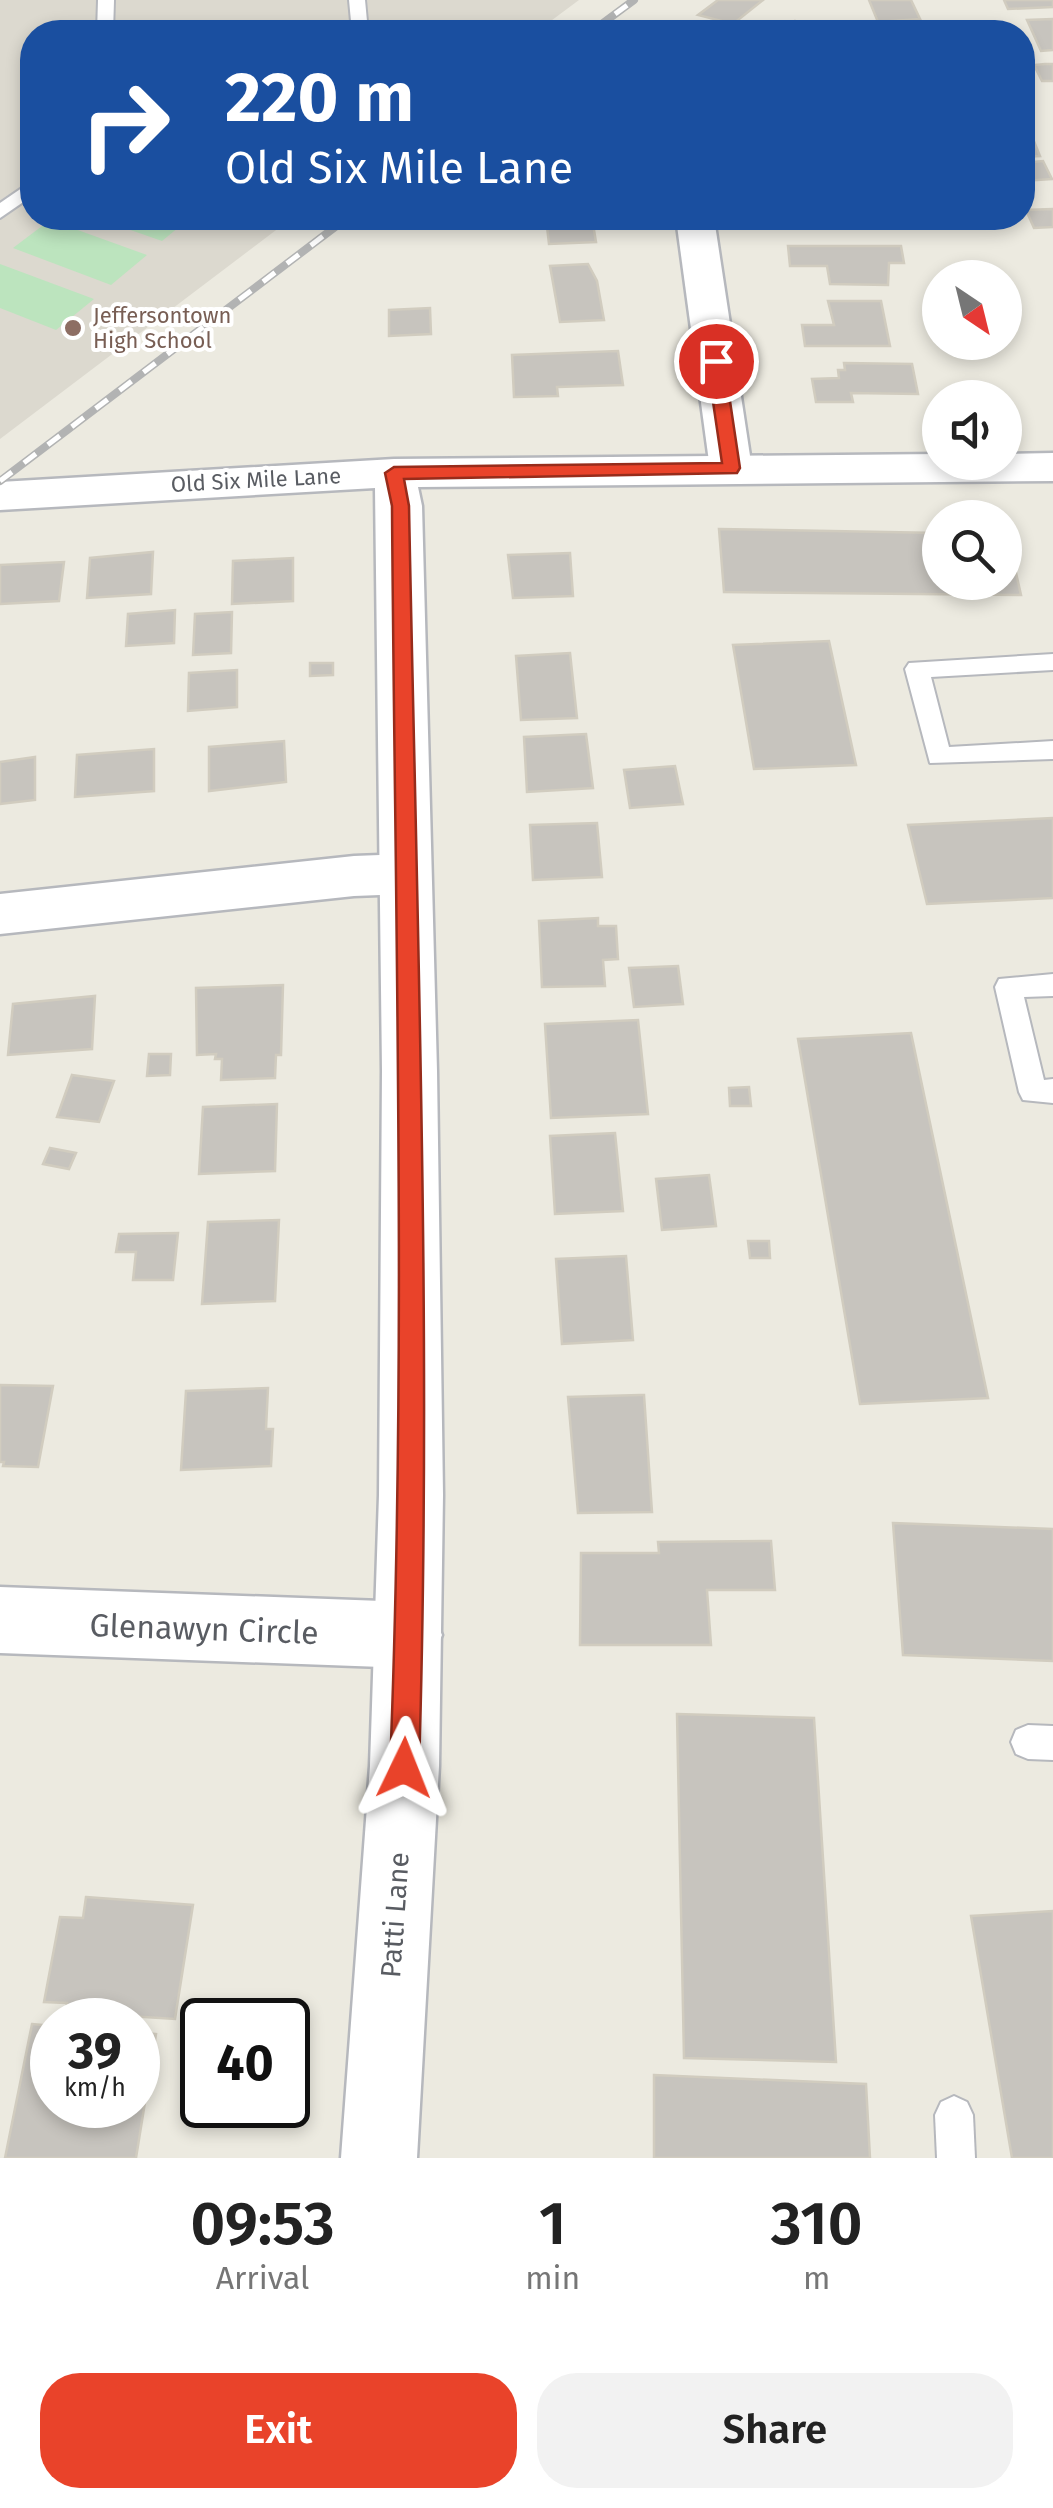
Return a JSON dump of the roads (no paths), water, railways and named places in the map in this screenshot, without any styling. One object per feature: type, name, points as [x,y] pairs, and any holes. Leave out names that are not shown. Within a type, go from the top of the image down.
[{"type":"street","points":[[697,230],[731,468]]},
{"type":"street","name":"Old Six Mile Lane","points":[[0,496],[394,473],[1053,466]]},
{"type":"street","name":"Patti Lane","points":[[380,2158],[409,1635],[406,874],[400,506],[394,473]]},
{"type":"street","points":[[0,914],[354,876],[406,874]]},
{"type":"street","name":"Glenawyn Circle","points":[[0,1620],[409,1635]]},
{"type":"lane","points":[[1053,662],[917,668],[939,757],[1053,750]]},
{"type":"lane","points":[[1053,985],[1008,987],[1033,1092],[1053,1091]]},
{"type":"lane","points":[[954,2115],[956,2158]]},
{"type":"railway","points":[[607,20],[634,0]]},
{"type":"railway","points":[[0,481],[331,230]]},
{"type":"place","name":"Jeffersontown High School","points":[[73,328]]}]
